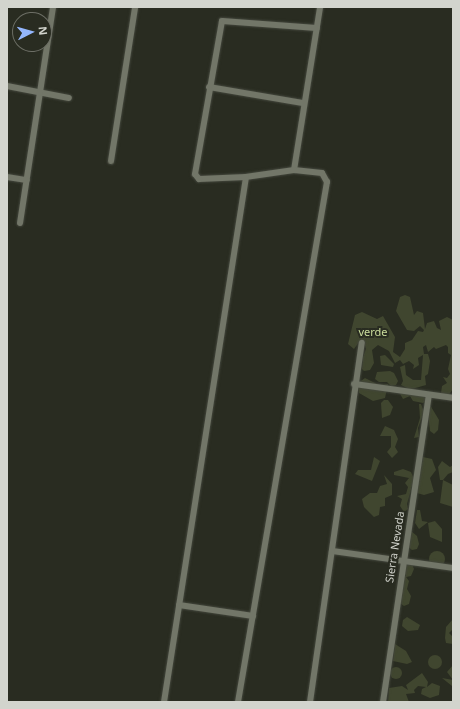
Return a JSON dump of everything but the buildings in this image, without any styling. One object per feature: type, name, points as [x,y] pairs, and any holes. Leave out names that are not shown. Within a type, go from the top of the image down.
[{"type":"street","points":[[20,223],[53,7]]},
{"type":"street","points":[[111,161],[136,7]]},
{"type":"street","points":[[294,170],[303,103],[320,7]]},
{"type":"street","points":[[238,702],[327,182],[322,173],[294,170],[246,177],[199,179],[196,176],[209,87],[222,21],[317,28]]},
{"type":"street","points":[[7,86],[69,98]]},
{"type":"street","points":[[209,87],[303,103]]},
{"type":"street","points":[[7,177],[27,180]]},
{"type":"street","points":[[164,702],[246,177]]},
{"type":"street","points":[[310,702],[354,384],[362,343]]},
{"type":"street","points":[[354,384],[429,396],[453,398]]},
{"type":"street","name":"Sierra Nevada","points":[[383,702],[429,396]]},
{"type":"street","points":[[332,551],[453,568]]},
{"type":"street","points":[[179,605],[253,616]]},
{"type":"green space","points":[[405,295],[410,297],[414,315],[417,311],[423,313],[425,329],[427,323],[434,321],[437,328],[441,330],[439,321],[447,317],[453,320],[453,389],[448,396],[441,393],[442,386],[447,383],[443,377],[447,378],[450,374],[448,369],[451,355],[448,353],[448,347],[446,345],[436,349],[434,347],[428,352],[426,345],[423,347],[424,354],[428,354],[430,361],[428,374],[425,376],[426,385],[412,389],[424,393],[427,400],[423,403],[413,401],[410,396],[403,399],[399,392],[409,389],[401,385],[403,381],[400,367],[405,365],[406,375],[413,380],[421,380],[423,355],[418,358],[419,365],[413,369],[414,365],[409,361],[403,364],[400,360],[395,363],[389,351],[378,345],[372,350],[374,363],[370,370],[364,371],[362,369],[363,357],[366,349],[364,342],[359,342],[354,349],[348,344],[355,315],[362,312],[377,319],[383,316],[395,337],[393,352],[400,357],[405,349],[405,343],[412,340],[418,331],[423,332],[424,330],[420,326],[414,331],[407,330],[396,311],[400,297]]},
{"type":"green space","name":"verde","points":[[385,355],[394,364],[393,367],[381,365],[380,356]]},
{"type":"green space","name":"verde","points":[[390,371],[394,373],[398,381],[396,385],[391,386],[387,382],[379,382],[375,379],[377,372]]},
{"type":"green space","points":[[365,378],[379,385],[388,384],[385,398],[373,401],[359,393],[358,383]]},
{"type":"green space","points":[[384,400],[388,400],[393,407],[390,415],[382,418],[381,403]]},
{"type":"green space","points":[[419,404],[421,404],[424,412],[418,428],[419,437],[414,438],[420,418]]},
{"type":"green space","points":[[430,405],[439,420],[438,430],[434,434],[430,431],[428,413]]},
{"type":"green space","points":[[385,426],[394,430],[398,439],[395,447],[398,452],[392,458],[387,452],[391,447],[391,436],[380,436]]},
{"type":"green space","points":[[374,457],[380,461],[372,481],[355,474],[358,470],[371,470]]},
{"type":"green space","points":[[423,457],[432,459],[436,470],[430,478],[434,492],[424,495],[417,493]]},
{"type":"green space","points":[[442,461],[450,467],[453,465],[453,472],[448,474],[443,480],[440,480],[438,467]]},
{"type":"green space","points":[[403,469],[411,472],[414,479],[407,504],[408,509],[404,512],[400,506],[402,499],[397,496],[406,494],[408,487],[405,483],[409,478],[394,475],[394,472]]},
{"type":"green space","points":[[384,475],[392,484],[392,495],[385,498],[385,506],[380,507],[379,515],[374,517],[364,507],[362,499],[370,493],[377,493],[380,486],[387,484]]},
{"type":"green space","points":[[443,480],[453,485],[453,507],[440,503]]},
{"type":"green space","points":[[417,510],[420,510],[422,521],[428,522],[419,529],[415,523]]},
{"type":"green space","points":[[435,521],[442,529],[442,542],[430,537],[428,523]]},
{"type":"green space","points":[[411,531],[417,536],[419,544],[417,549],[412,550],[408,547]]},
{"type":"green space","points":[[434,551],[440,551],[445,556],[443,565],[440,567],[434,567],[429,562],[429,556]]},
{"type":"green space","points":[[405,563],[412,564],[414,569],[411,576],[406,577],[409,581],[407,589],[411,596],[409,604],[404,606],[400,603],[403,576],[406,576],[403,572]]},
{"type":"green space","points":[[407,617],[420,625],[418,630],[408,631],[402,626],[403,620]]},
{"type":"green space","points":[[453,619],[453,629],[449,633],[453,637],[453,644],[446,643],[446,627]]},
{"type":"green space","points":[[395,644],[406,651],[412,662],[407,664],[393,661]]},
{"type":"green space","points":[[432,655],[438,655],[442,659],[442,665],[438,669],[432,669],[428,665],[428,659]]},
{"type":"green space","points":[[453,665],[453,680],[447,672]]},
{"type":"green space","points":[[394,667],[398,667],[402,673],[398,679],[394,679],[390,675],[390,671]]},
{"type":"green space","points":[[422,673],[428,682],[427,687],[432,683],[440,686],[439,695],[430,698],[421,694],[422,689],[426,687],[418,686],[414,690],[415,693],[406,694],[409,702],[388,702],[389,688],[402,686],[408,690],[406,685]]},
{"type":"green space","points":[[442,678],[453,680],[452,686]]}]
